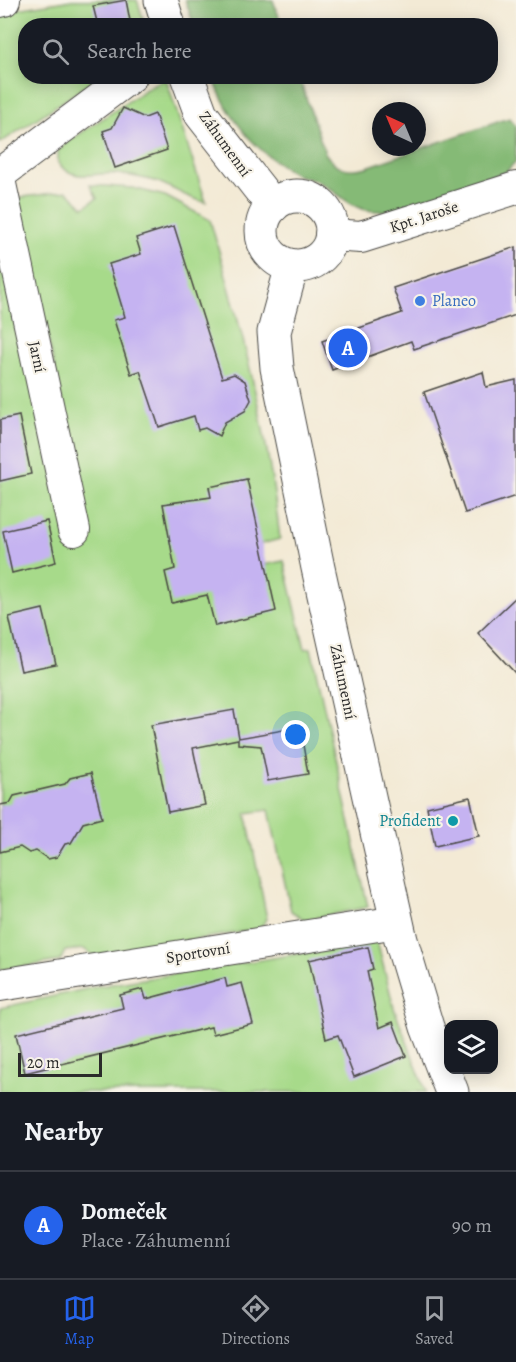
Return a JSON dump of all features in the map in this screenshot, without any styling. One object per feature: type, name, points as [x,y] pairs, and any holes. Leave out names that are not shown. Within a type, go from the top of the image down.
[{"type":"main road","points":[[161,0],[167,18]]},
{"type":"main road","name":"Záhumenní","points":[[190,84],[201,114],[273,206]]},
{"type":"main road","points":[[292,196],[313,200],[328,214],[331,235],[322,255],[303,266],[292,266],[272,256],[262,237],[266,215],[273,206],[292,196]]},
{"type":"main road","name":"Záhumenní","points":[[292,266],[274,332],[277,368],[322,590],[397,922],[427,1027],[452,1092]]},
{"type":"street","points":[[0,174],[120,84]]},
{"type":"street","name":"Jarní","points":[[0,184],[74,530]]},
{"type":"street","name":"Kpt. Jaroše","points":[[331,235],[361,237],[516,188]]},
{"type":"street","name":"Sportovní","points":[[0,985],[397,922]]},
{"type":"green space","points":[[72,0],[137,0],[143,18],[18,18],[18,84],[88,84],[0,143],[0,12]]},
{"type":"green space","points":[[185,0],[273,0],[279,18],[191,18]]},
{"type":"green space","points":[[154,84],[168,84],[206,202],[189,197],[163,184],[135,176],[72,173],[58,163],[58,151]]},
{"type":"green space","points":[[216,84],[301,84],[325,153],[338,166],[349,169],[367,167],[399,156],[426,156],[426,147],[509,118],[516,126],[516,161],[506,172],[434,199],[387,211],[366,210],[352,204],[317,181],[297,175],[269,157],[246,134],[227,107]]},
{"type":"green space","points":[[90,185],[133,188],[165,196],[210,220],[261,418],[280,539],[239,550],[244,569],[284,561],[305,649],[311,648],[368,907],[305,920],[291,911],[269,810],[246,813],[267,919],[259,929],[94,956],[84,949],[65,951],[60,961],[0,970],[0,235],[82,492],[17,198],[67,191],[84,207],[97,198]]},
{"type":"green space","points":[[377,941],[394,1008],[426,1092],[0,1092],[0,1008],[100,986]]},
{"type":"building","points":[[126,0],[129,18],[96,18],[93,6]]},
{"type":"building","points":[[123,108],[145,118],[155,114],[167,150],[115,168],[103,131],[112,128]]},
{"type":"building","points":[[174,226],[222,378],[234,374],[245,381],[251,400],[245,411],[225,422],[219,436],[205,428],[198,430],[194,416],[159,427],[140,371],[131,374],[114,320],[125,317],[109,264],[141,254],[136,238]]},
{"type":"building","points":[[516,247],[516,315],[414,349],[411,341],[332,370],[322,341],[402,313],[393,288]]},
{"type":"building","points":[[483,372],[486,387],[516,380],[516,496],[465,513],[424,392]]},
{"type":"building","points":[[19,416],[31,474],[0,481],[0,420]]},
{"type":"building","points":[[247,479],[276,611],[215,626],[207,595],[172,603],[165,572],[175,569],[163,504],[211,497],[209,487]]},
{"type":"building","points":[[47,521],[56,562],[12,573],[3,531]]},
{"type":"building","points":[[516,597],[516,674],[478,633]]},
{"type":"building","points":[[43,609],[56,664],[21,671],[9,617]]},
{"type":"building","points":[[234,710],[239,738],[300,727],[308,774],[268,781],[261,746],[238,744],[238,739],[193,748],[205,805],[168,812],[151,725]]},
{"type":"building","points":[[91,773],[102,818],[83,823],[71,843],[65,844],[57,857],[48,859],[36,851],[29,853],[20,847],[0,852],[0,805],[10,803],[14,796],[65,784],[70,778]]},
{"type":"building","name":"Profident","points":[[470,797],[479,836],[435,846],[427,807]]},
{"type":"building","points":[[368,947],[373,969],[367,971],[379,1028],[393,1022],[406,1056],[354,1077],[338,1035],[326,1039],[309,960]]},
{"type":"building","points":[[225,978],[227,987],[242,983],[253,1024],[213,1034],[211,1027],[25,1073],[16,1034],[123,1008],[120,995],[143,989],[146,999]]},
{"type":"place","name":"Planeo","points":[[420,301]]},
{"type":"place","name":"Domeček","points":[[348,348]]},
{"type":"place","name":"Profident","points":[[453,821]]}]
